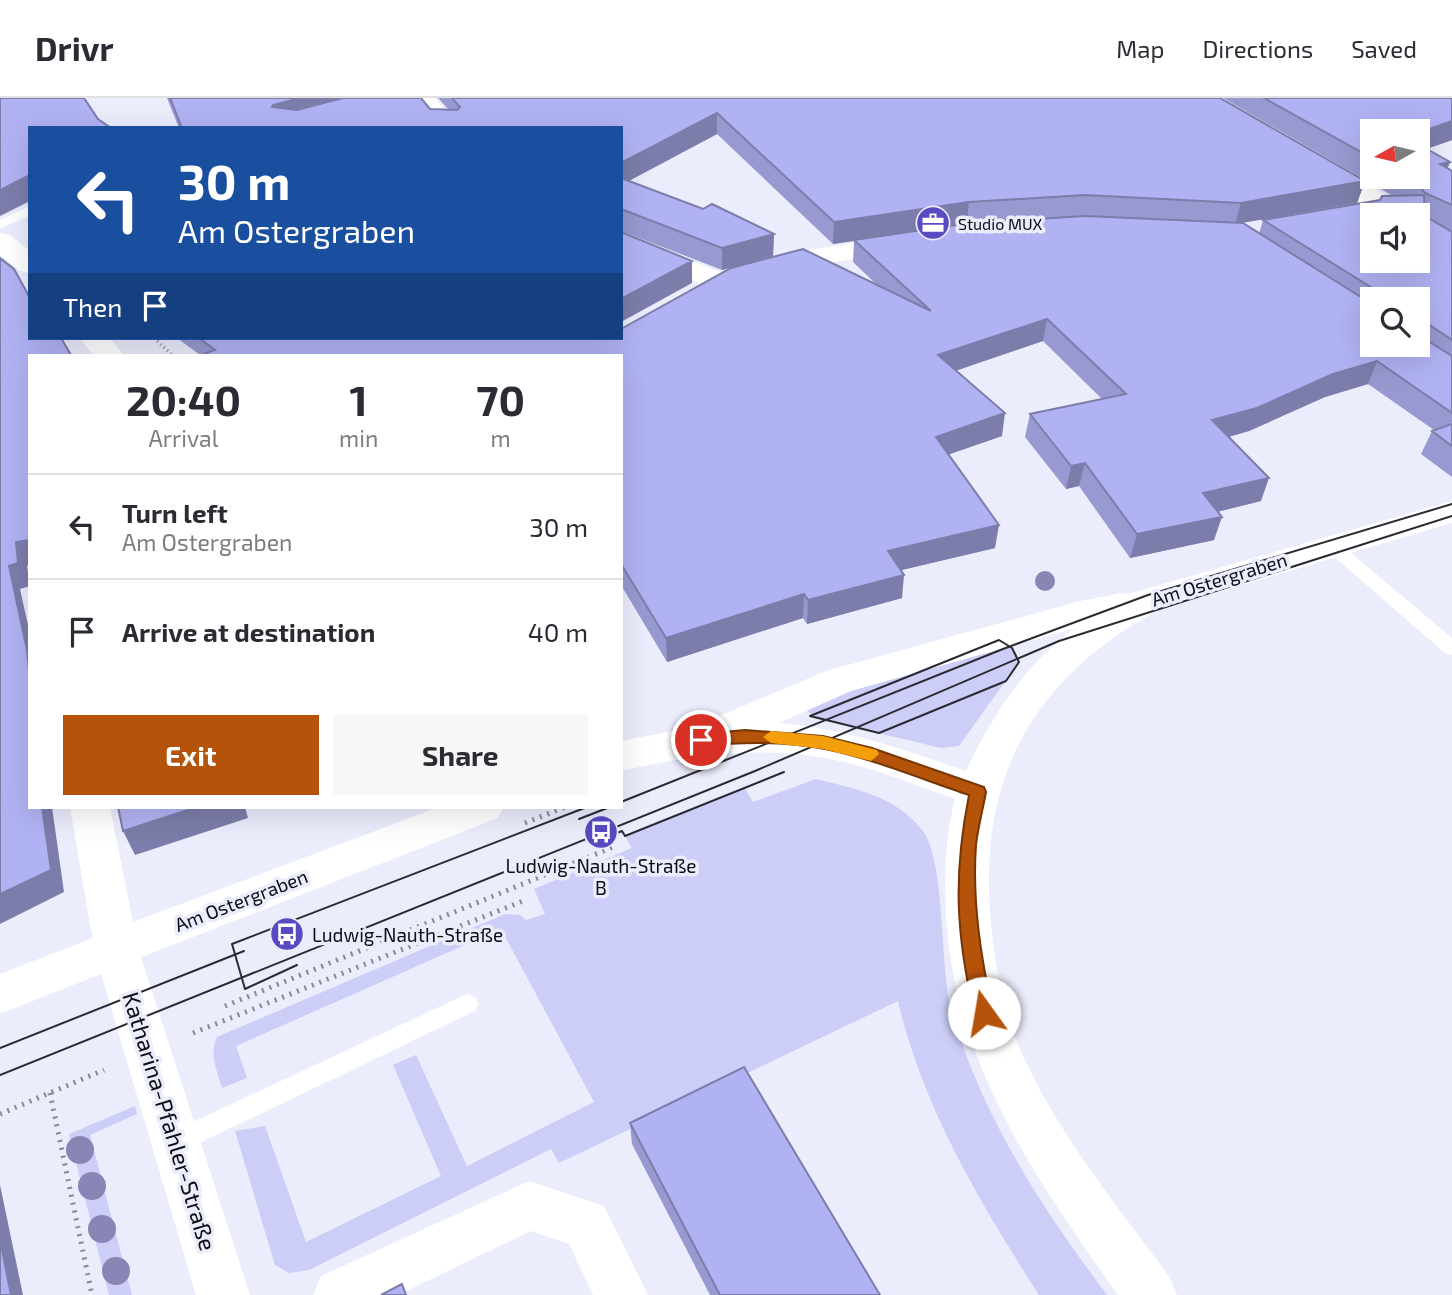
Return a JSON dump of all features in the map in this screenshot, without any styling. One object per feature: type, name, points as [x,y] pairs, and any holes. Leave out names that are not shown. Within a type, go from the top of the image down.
[{"type":"street","points":[[422,98],[446,126]]},
{"type":"street","points":[[1295,153],[1381,203]]},
{"type":"street","points":[[1351,215],[1360,214]]},
{"type":"street","points":[[687,300],[720,282],[803,260],[928,240]]},
{"type":"street","points":[[0,241],[28,263]]},
{"type":"street","points":[[623,241],[720,282]]},
{"type":"street","points":[[97,340],[107,354]]},
{"type":"street","name":"Am Ostergraben","points":[[1150,1295],[1052,1159],[1005,1071],[984,1013],[971,958],[967,906],[968,844],[978,792],[1001,737],[1053,668],[1070,650],[1145,601],[1452,512]]},
{"type":"street","points":[[701,740],[839,681],[1080,614],[1145,601]]},
{"type":"street","points":[[623,756],[701,740],[745,736],[823,743],[872,755],[978,792]]},
{"type":"street","points":[[90,809],[116,948]]},
{"type":"street","name":"Am Ostergraben","points":[[0,994],[478,809]]},
{"type":"street","name":"Katharina-Pfahler-Straße","points":[[116,948],[223,1295]]},
{"type":"street","points":[[340,1295],[529,1206],[586,1224],[621,1295]]},
{"type":"lane","points":[[0,225],[28,211]]},
{"type":"lane","points":[[1331,545],[1452,648]]},
{"type":"lane","points":[[176,1142],[467,1004]]},
{"type":"path","points":[[156,340],[171,354]]},
{"type":"path","points":[[225,1006],[613,847]]},
{"type":"path","points":[[190,1035],[523,901]]},
{"type":"path","points":[[0,1114],[110,1067]]},
{"type":"path","points":[[50,1093],[92,1295]]},
{"type":"shaded area","points":[[1007,642],[1019,662],[959,746],[941,748],[815,718],[805,708],[805,702]]},
{"type":"shaded area","points":[[816,779],[888,802],[912,819],[923,831],[930,845],[939,889],[951,1008],[978,1085],[1037,1194],[1107,1295],[1039,1295],[975,1190],[938,1117],[922,1079],[898,1001],[559,1163],[551,1149],[309,1270],[289,1273],[275,1265],[235,1131],[265,1126],[306,1242],[441,1176],[393,1065],[416,1055],[467,1166],[594,1102],[501,929],[236,1046],[247,1078],[222,1088],[214,1056],[217,1037],[505,914],[520,915],[526,920],[545,914],[534,889],[632,848],[625,836],[745,788],[753,802]]},
{"type":"shaded area","points":[[135,1106],[137,1114],[90,1135],[132,1295],[109,1295],[69,1134]]},
{"type":"building","points":[[0,98],[84,98],[98,119],[108,126],[28,126],[28,176],[0,190]]},
{"type":"building","points":[[170,98],[300,98],[272,107],[297,110],[343,98],[421,98],[430,109],[457,110],[460,107],[452,98],[1220,98],[1360,178],[1360,182],[1241,203],[1085,195],[969,202],[834,222],[717,113],[623,162],[623,126],[181,126]]},
{"type":"building","points":[[1264,98],[1452,98],[1452,121],[1430,129],[1430,119],[1360,119],[1360,151]]},
{"type":"building","points":[[1430,151],[1450,162],[1440,164],[1452,171],[1452,205],[1425,193],[1422,189],[1430,189]]},
{"type":"building","points":[[623,179],[703,209],[712,204],[774,234],[722,248],[623,210]]},
{"type":"building","points":[[1424,195],[1424,203],[1362,203],[1380,200],[1382,196]]},
{"type":"building","points":[[1360,203],[1360,273],[1430,273],[1430,219],[1452,232],[1452,340],[1430,325],[1430,287],[1371,287],[1263,220]]},
{"type":"building","points":[[1085,216],[1243,223],[1360,296],[1360,357],[1430,357],[1430,342],[1452,356],[1452,413],[1377,361],[1333,374],[1257,408],[1212,420],[1269,478],[1203,493],[1222,517],[1137,534],[1085,463],[1071,466],[1030,414],[1126,394],[1047,319],[938,355],[1005,413],[936,437],[999,525],[888,551],[904,575],[808,600],[804,594],[666,638],[623,567],[623,354],[208,354],[215,350],[202,340],[623,340],[623,328],[731,268],[803,249],[931,311],[854,240],[970,223]]},
{"type":"building","points":[[623,233],[692,261],[623,298]]},
{"type":"building","points":[[0,258],[14,269],[28,294],[28,340],[62,340],[70,354],[28,354],[28,540],[16,542],[18,563],[9,566],[28,661],[28,809],[42,809],[51,870],[0,894]]},
{"type":"building","points":[[1452,424],[1452,446],[1432,431]]},
{"type":"building","points":[[118,809],[191,809],[123,831]]},
{"type":"building","points":[[744,1067],[880,1295],[720,1295],[630,1123]]},
{"type":"building","points":[[0,1240],[11,1295],[0,1295]]},
{"type":"building","points":[[402,1284],[406,1295],[381,1295]]},
{"type":"tram line","points":[[1010,647],[1148,595],[1452,504]]},
{"type":"tram line","points":[[1017,659],[1059,641],[1452,516]]},
{"type":"tram line","points":[[826,720],[810,716],[999,640],[1010,647]]},
{"type":"tram line","points":[[826,720],[1010,647]]},
{"type":"tram line","points":[[1010,647],[1017,659]]},
{"type":"tram line","points":[[857,728],[879,733],[1006,681],[1019,662],[1017,659]]},
{"type":"tram line","points":[[857,728],[1017,659]]},
{"type":"tram line","points":[[623,801],[826,720]]},
{"type":"tram line","points":[[826,720],[857,728]]},
{"type":"tram line","points":[[242,978],[857,728]]},
{"type":"tram line","points":[[607,837],[622,831],[625,836],[784,772]]},
{"type":"tram line","points":[[235,955],[232,944],[582,809]]},
{"type":"tram line","points":[[579,819],[605,809]]},
{"type":"tram line","points":[[235,955],[244,951]]},
{"type":"tram line","points":[[0,1048],[235,955]]},
{"type":"tram line","points":[[235,955],[242,978]]},
{"type":"tram line","points":[[242,978],[245,989],[297,965]]},
{"type":"tram line","points":[[0,1075],[242,978]]},
{"type":"slow traffic","points":[[771,737],[823,743],[871,754]]},
{"type":"place","name":"Studio MUX","points":[[933,223]]},
{"type":"place","name":"Ludwig-Nauth-Straße B","points":[[601,832]]},
{"type":"place","name":"Ludwig-Nauth-Straße","points":[[287,934]]},
{"type":"route","points":[[701,740],[745,736],[782,737],[823,743],[872,755],[978,792],[968,844],[967,906],[971,958],[984,1013]]}]
